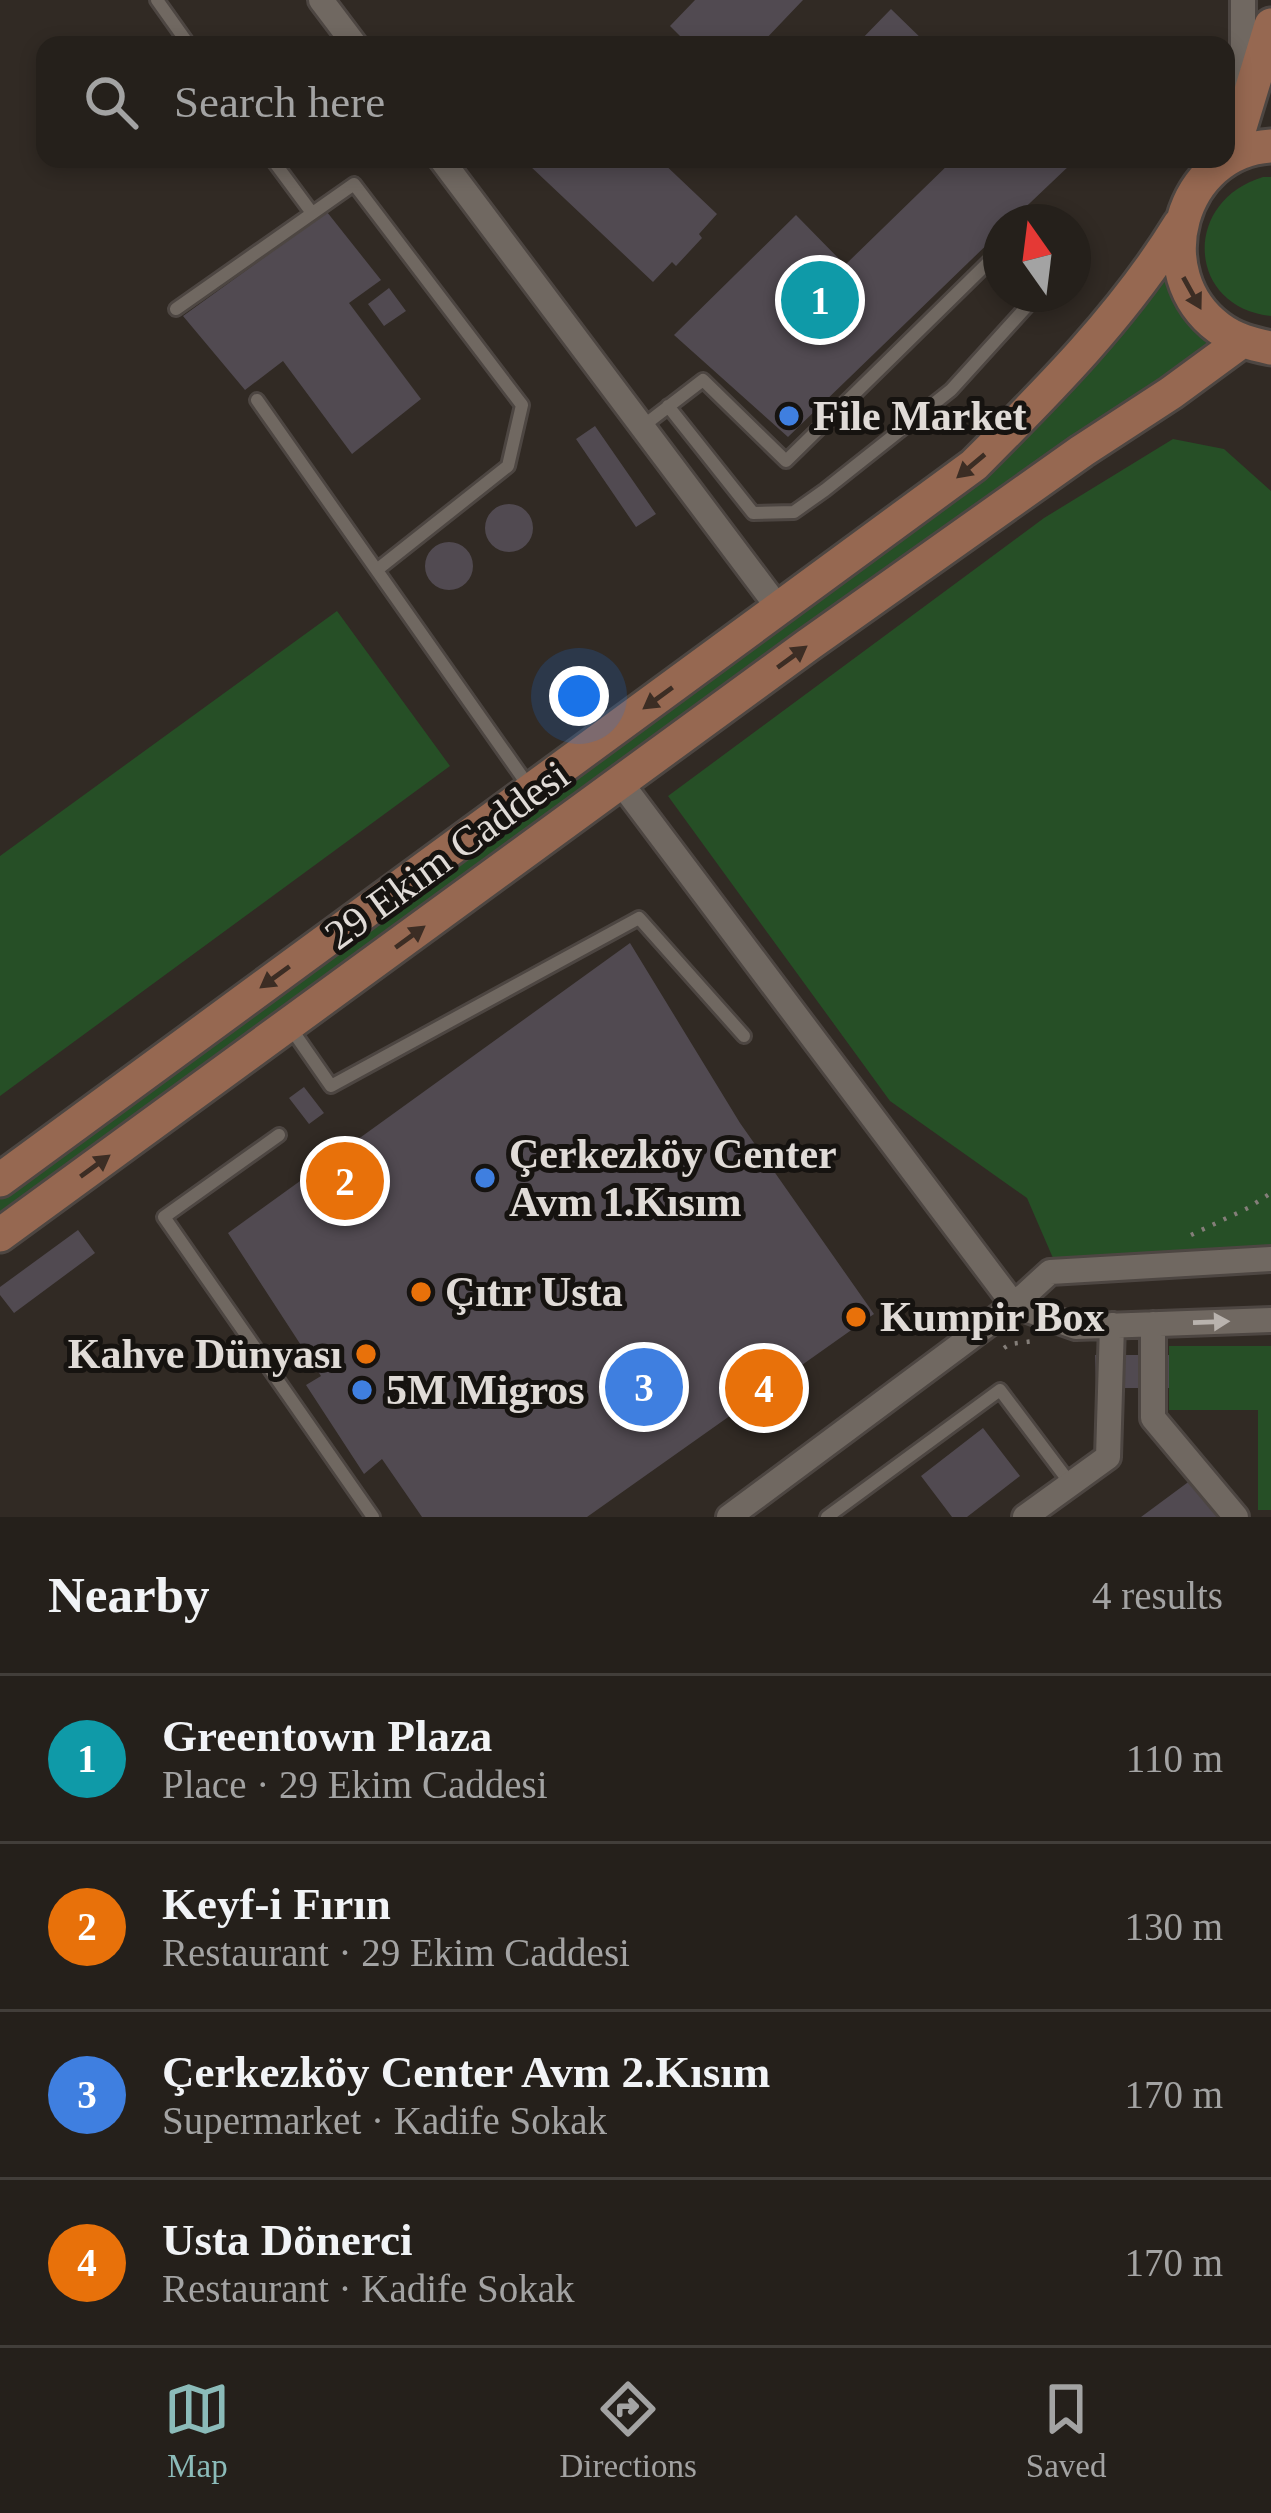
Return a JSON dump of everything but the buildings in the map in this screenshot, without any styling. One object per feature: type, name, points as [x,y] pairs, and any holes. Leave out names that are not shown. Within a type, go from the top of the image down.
[{"type":"main road","points":[[1235,144],[1271,25]]},
{"type":"main road","points":[[1235,156],[1271,146]]},
{"type":"main road","name":"29 Ekim Caddesi","points":[[0,1180],[974,465],[1049,390],[1151,271],[1180,224],[1190,197],[1216,168]]},
{"type":"main road","points":[[1180,224],[1178,253],[1184,281],[1197,306],[1217,327],[1257,345]]},
{"type":"main road","name":"29 Ekim Caddesi","points":[[0,1235],[906,576],[1257,345]]},
{"type":"street","points":[[321,0],[348,36]]},
{"type":"street","points":[[1243,0],[1244,116]]},
{"type":"street","points":[[448,168],[780,610]]},
{"type":"street","points":[[621,783],[1014,1305],[1076,1327],[1112,1333],[1153,1324],[1271,1320]]},
{"type":"street","points":[[729,1517],[1014,1305],[1050,1272],[1271,1258]]},
{"type":"street","points":[[1153,1324],[1153,1418],[1236,1517]]},
{"type":"street","points":[[1025,1517],[1108,1456],[1112,1333]]},
{"type":"lane","points":[[157,0],[183,36]]},
{"type":"lane","points":[[279,168],[312,214]]},
{"type":"lane","points":[[176,309],[354,184],[522,405],[508,466],[377,569]]},
{"type":"lane","points":[[643,426],[703,380],[786,461],[983,268]]},
{"type":"lane","points":[[668,406],[753,513],[794,512],[951,390],[1021,312]]},
{"type":"lane","points":[[257,400],[531,789]]},
{"type":"lane","points":[[289,1026],[331,1086],[640,918],[744,1036]]},
{"type":"lane","points":[[279,1136],[164,1217],[374,1517]]},
{"type":"lane","points":[[832,1516],[1000,1390],[1071,1484]]},
{"type":"path","points":[[1154,1266],[1183,1240],[1271,1193]]},
{"type":"green space","points":[[1271,177],[1271,316],[1243,308],[1222,294],[1210,274],[1205,252],[1208,229],[1218,208],[1237,189]]},
{"type":"green space","points":[[1170,263],[1225,342],[0,1228],[0,1187],[981,472]]},
{"type":"green space","points":[[1173,439],[1224,449],[1271,491],[1271,1250],[1056,1265],[1027,1198],[890,1101],[668,796],[1044,518]]},
{"type":"green space","points":[[337,611],[450,766],[0,1096],[0,856]]},
{"type":"green space","points":[[1169,1346],[1271,1346],[1271,1510],[1258,1510],[1258,1410],[1169,1410]]},
{"type":"place","name":"Greentown Plaza","points":[[820,300]]},
{"type":"place","name":"File Market","points":[[789,416]]},
{"type":"place","name":"Çerkezköy Center Avm 1.Kısım","points":[[485,1178]]},
{"type":"place","name":"Keyf-i Fırın","points":[[345,1181]]},
{"type":"place","name":"Çıtır Usta","points":[[421,1292]]},
{"type":"place","name":"Kumpir Box","points":[[856,1317]]},
{"type":"place","name":"Kahve Dünyası","points":[[366,1354]]},
{"type":"place","name":"Çerkezköy Center Avm 2.Kısım","points":[[644,1387]]},
{"type":"place","name":"Usta Dönerci","points":[[764,1388]]},
{"type":"place","name":"5M Migros","points":[[362,1390]]}]
